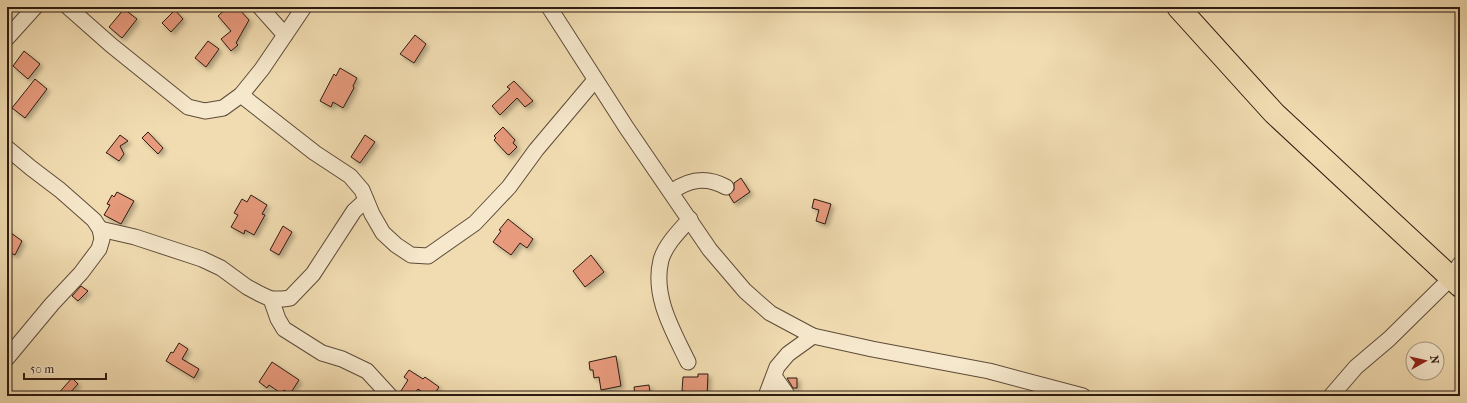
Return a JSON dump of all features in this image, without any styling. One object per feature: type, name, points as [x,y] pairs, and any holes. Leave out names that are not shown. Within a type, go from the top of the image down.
[{"type":"highway","points":[[1178,7],[1274,113],[1457,276]]},
{"type":"street","points":[[7,38],[35,7]]},
{"type":"street","points":[[68,7],[111,45],[188,107],[205,111],[223,108],[241,95],[286,35],[304,7]]},
{"type":"street","points":[[260,7],[286,35]]},
{"type":"street","points":[[549,7],[595,80],[710,250],[744,290],[770,313],[813,336],[872,350],[989,371],[1083,396]]},
{"type":"street","points":[[241,95],[315,153],[350,176],[362,190],[372,214],[383,233],[396,245],[411,255],[428,256],[475,223],[509,187],[536,150],[595,80]]},
{"type":"street","points":[[7,148],[60,190],[94,220],[100,229],[102,239],[99,249],[92,259],[7,358]]},
{"type":"street","points":[[671,192],[682,185],[705,179],[713,180],[726,187]]},
{"type":"street","points":[[100,229],[135,236],[202,259],[221,268],[247,286],[272,299],[290,298],[313,274],[354,211],[366,200]]},
{"type":"street","points":[[688,362],[668,321],[661,298],[659,274],[662,258],[667,249],[678,231],[690,220]]},
{"type":"street","points":[[1330,396],[1356,367],[1389,339],[1457,276]]},
{"type":"street","points":[[272,299],[278,319],[284,329],[322,353],[342,359],[367,371],[390,396]]},
{"type":"street","points":[[766,396],[777,367],[788,354],[813,336]]},
{"type":"street","points":[[774,376],[788,396]]},
{"type":"building","points":[[228,7],[237,7],[249,20],[236,43],[238,45],[231,51],[221,39],[231,31],[218,16]]},
{"type":"building","points":[[124,9],[137,19],[122,38],[109,27]]},
{"type":"building","points":[[175,10],[183,19],[171,32],[162,23]]},
{"type":"building","points":[[415,35],[426,44],[414,63],[400,54]]},
{"type":"building","points":[[208,41],[219,49],[206,67],[195,58]]},
{"type":"building","points":[[24,51],[40,64],[28,79],[13,66]]},
{"type":"building","points":[[340,68],[357,78],[353,86],[354,88],[343,108],[333,102],[331,107],[320,101],[334,74],[336,76]]},
{"type":"building","points":[[35,79],[47,89],[25,118],[12,108]]},
{"type":"building","points":[[514,81],[533,101],[525,107],[517,98],[500,115],[492,106],[510,89],[507,87]]},
{"type":"building","points":[[503,127],[515,140],[513,143],[517,147],[509,155],[494,140],[496,138],[494,136]]},
{"type":"building","points":[[148,132],[163,148],[158,154],[142,138]]},
{"type":"building","points":[[120,135],[128,141],[120,146],[124,154],[119,161],[106,153]]},
{"type":"building","points":[[365,135],[375,142],[360,163],[351,157]]},
{"type":"building","points":[[741,178],[750,192],[734,203],[729,195],[734,190],[734,183]]},
{"type":"building","points":[[117,192],[134,201],[121,224],[104,215],[110,205],[107,204],[112,195],[114,197]]},
{"type":"building","points":[[251,195],[267,205],[262,214],[265,215],[254,235],[245,230],[244,234],[231,227],[238,215],[234,213],[242,199],[247,202]]},
{"type":"building","points":[[814,199],[831,204],[825,224],[816,221],[819,210],[812,208]]},
{"type":"building","points":[[508,219],[533,239],[527,248],[520,243],[511,255],[493,242],[501,231],[499,230]]},
{"type":"building","points":[[283,226],[292,232],[279,255],[270,250]]},
{"type":"building","points":[[7,230],[22,241],[15,255],[7,251]]},
{"type":"building","points":[[591,255],[604,272],[585,287],[573,271]]},
{"type":"building","points":[[81,286],[88,291],[78,301],[72,296]]},
{"type":"building","points":[[179,343],[188,349],[182,359],[199,369],[194,378],[166,361],[171,352],[173,353]]},
{"type":"building","points":[[616,356],[621,386],[601,390],[599,377],[594,378],[593,370],[590,370],[589,362]]},
{"type":"building","points":[[272,362],[299,380],[290,394],[284,390],[282,394],[269,385],[267,388],[259,382]]},
{"type":"building","points":[[409,370],[423,379],[425,377],[439,387],[433,396],[428,396],[418,389],[413,396],[399,396],[408,380],[404,377]]},
{"type":"building","points":[[698,374],[708,374],[707,396],[691,396],[691,392],[682,391],[683,377],[698,377]]},
{"type":"building","points":[[72,378],[78,384],[67,396],[56,396]]},
{"type":"building","points":[[787,378],[797,378],[797,388],[793,388]]},
{"type":"building","points":[[649,385],[650,393],[635,395],[634,387]]}]
